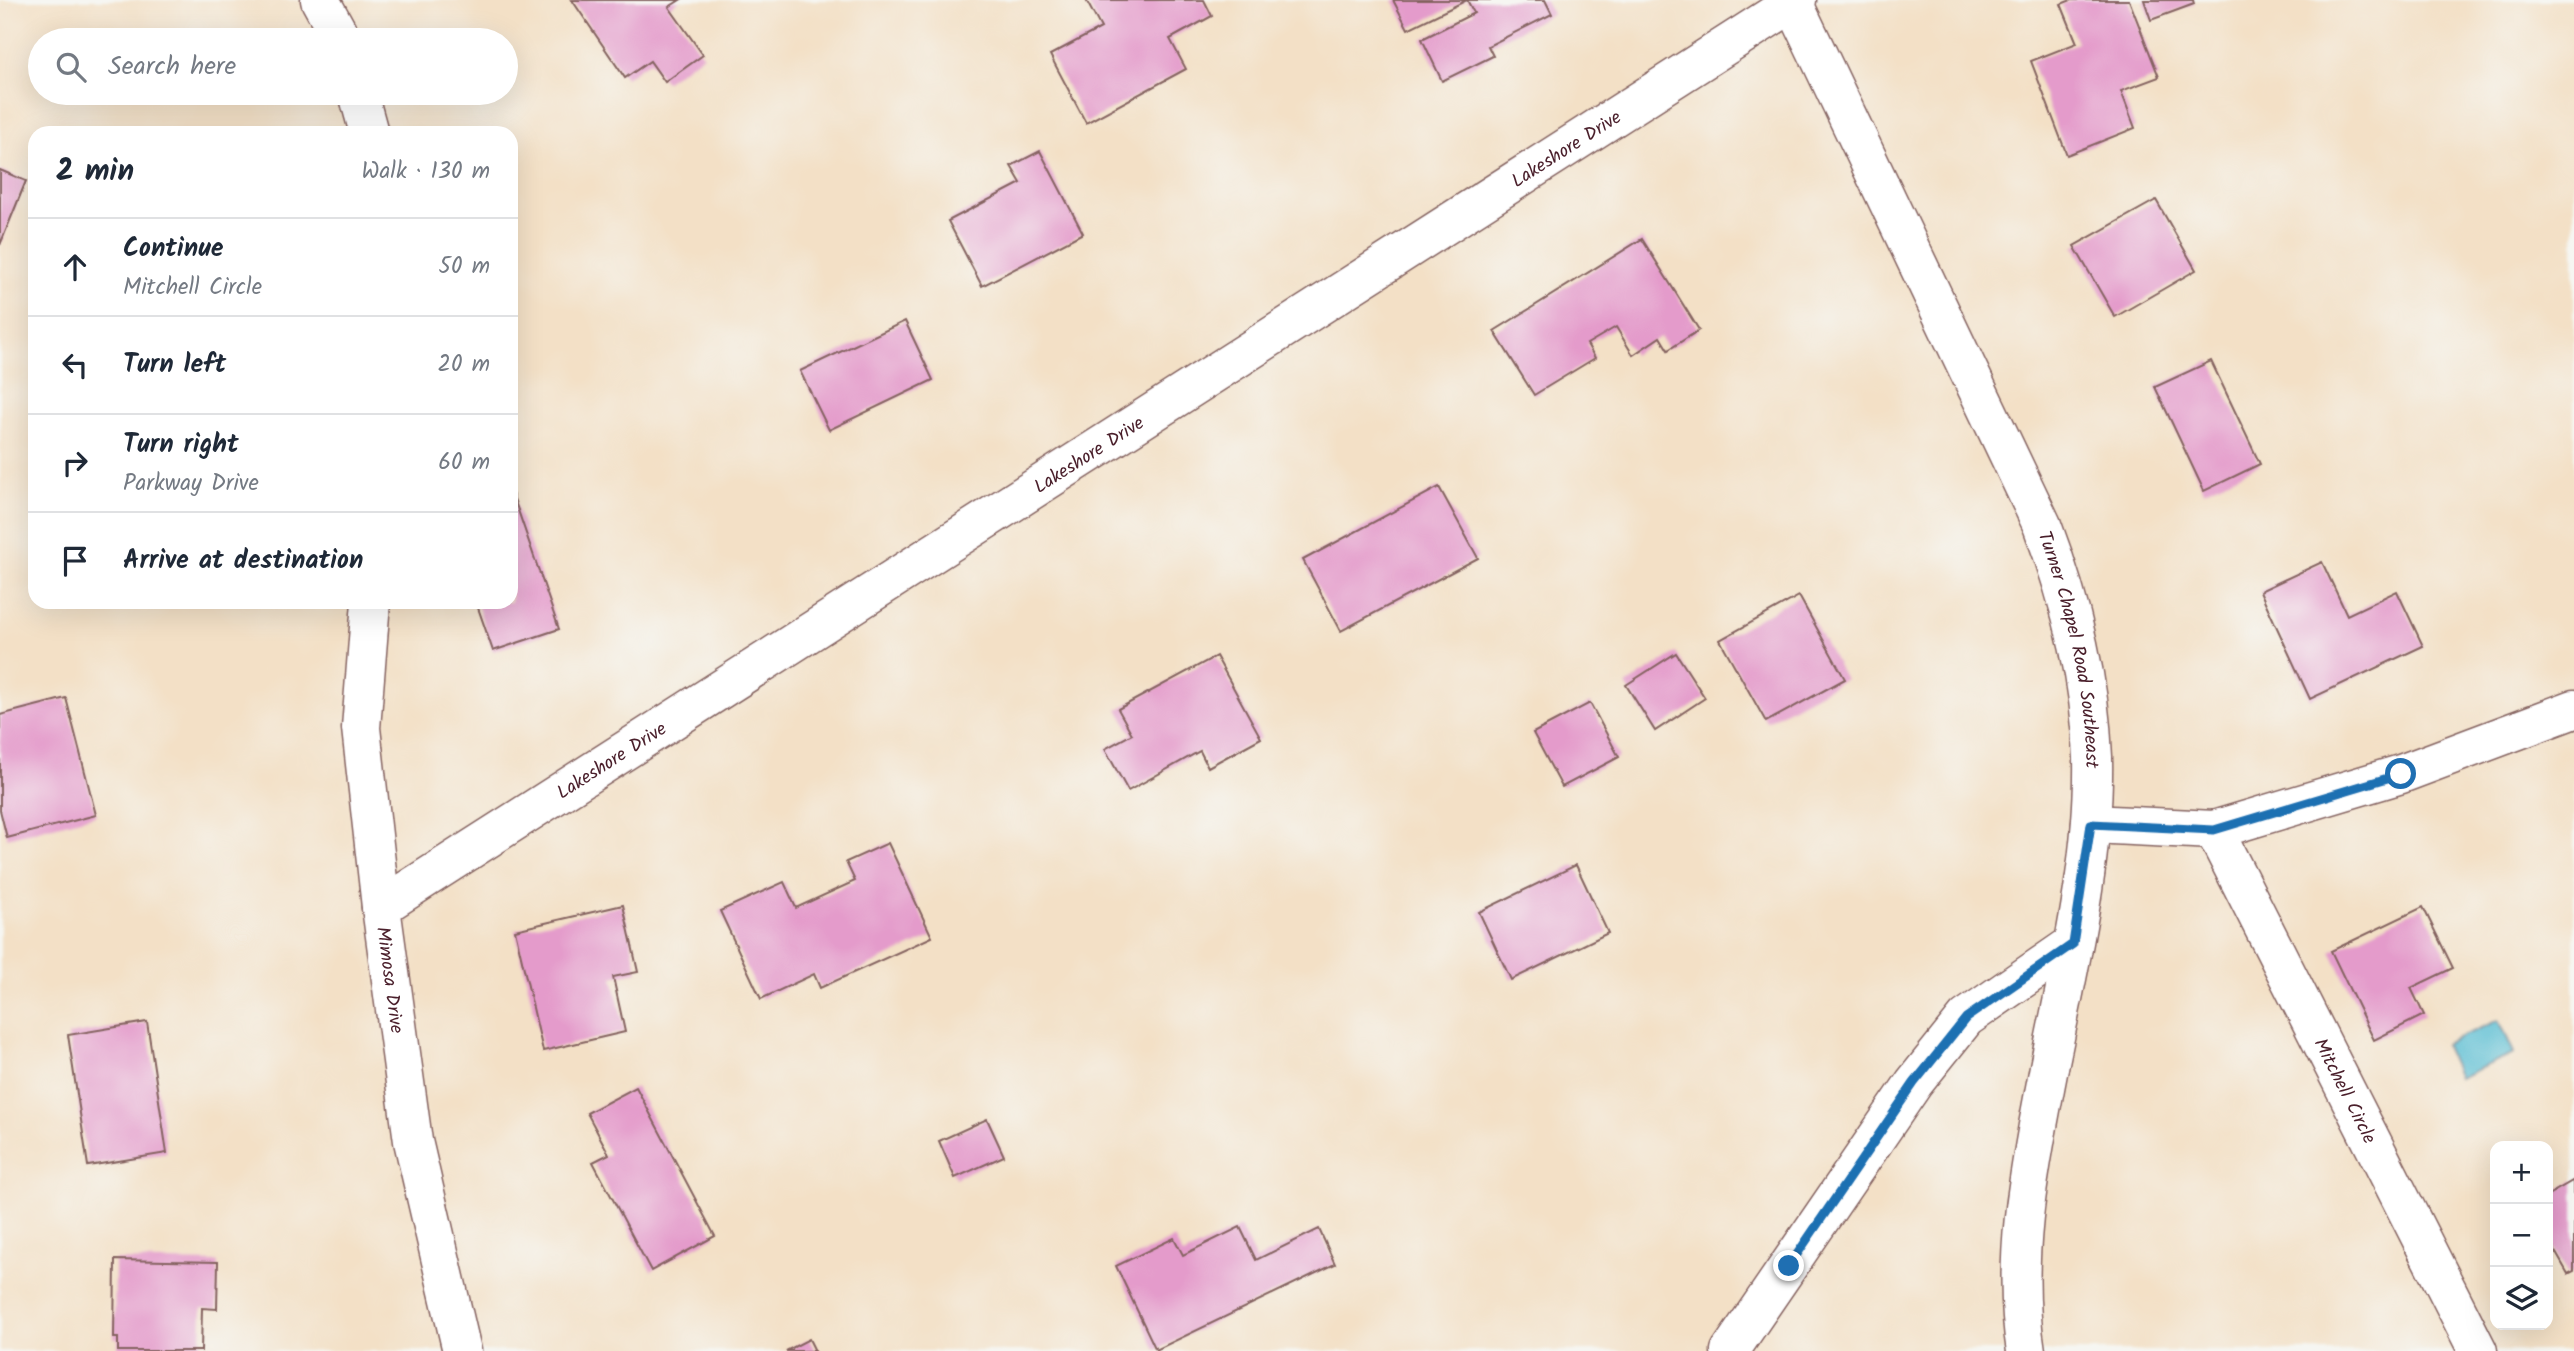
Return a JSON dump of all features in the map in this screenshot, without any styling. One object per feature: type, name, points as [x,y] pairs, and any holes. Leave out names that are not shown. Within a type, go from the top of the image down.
[{"type":"street","points":[[320,0],[335,28]]},
{"type":"street","name":"Turner Chapel Road Southeast","points":[[1794,1],[2027,493],[2064,583],[2088,704],[2092,757],[2091,824],[2073,944],[2028,1180],[2021,1253],[2026,1351]]},
{"type":"street","name":"Lakeshore Drive","points":[[381,907],[1794,1]]},
{"type":"street","points":[[361,105],[367,126]]},
{"type":"street","name":"Mimosa Drive","points":[[371,609],[361,728],[381,907],[413,1141],[461,1351]]},
{"type":"street","points":[[2091,824],[2214,830],[2401,774],[2574,709]]},
{"type":"street","name":"Mitchell Circle","points":[[2214,830],[2478,1351]]},
{"type":"street","points":[[1730,1351],[1914,1083],[1966,1018],[2073,944]]},
{"type":"water","points":[[2499,1020],[2514,1053],[2459,1078],[2444,1044]]},
{"type":"building","points":[[572,0],[680,0],[669,7],[703,55],[665,82],[650,61],[625,78]]},
{"type":"building","points":[[1086,0],[1204,0],[1212,16],[1170,39],[1186,69],[1086,123],[1050,55],[1101,28]]},
{"type":"building","points":[[1393,0],[1467,0],[1408,29]]},
{"type":"building","points":[[1467,0],[1545,0],[1552,14],[1488,46],[1493,56],[1442,81],[1422,39],[1474,13]]},
{"type":"building","points":[[2071,0],[2129,0],[2159,77],[2121,91],[2135,128],[2067,155],[2031,61],[2077,43],[2061,4]]},
{"type":"building","points":[[2144,0],[2193,0],[2194,4],[2151,20]]},
{"type":"building","points":[[1040,151],[1083,233],[982,286],[948,221],[1021,183],[1011,166]]},
{"type":"building","points":[[0,170],[26,181],[0,245]]},
{"type":"building","points":[[2156,200],[2196,270],[2115,317],[2074,246]]},
{"type":"building","points":[[1642,239],[1699,330],[1668,350],[1660,337],[1633,355],[1616,327],[1587,344],[1595,358],[1534,395],[1494,331]]},
{"type":"building","points":[[905,321],[933,380],[829,430],[800,371]]},
{"type":"building","points":[[2211,361],[2260,464],[2204,491],[2155,387]]},
{"type":"building","points":[[1439,487],[1478,558],[1341,631],[1303,560]]},
{"type":"building","points":[[518,510],[559,629],[493,651],[478,609],[518,609]]},
{"type":"building","points":[[2322,562],[2347,615],[2397,591],[2423,646],[2310,699],[2260,591]]},
{"type":"building","points":[[1799,596],[1845,679],[1766,722],[1720,640]]},
{"type":"building","points":[[1676,653],[1705,698],[1655,731],[1626,685]]},
{"type":"building","points":[[1216,656],[1261,738],[1208,767],[1200,751],[1128,791],[1105,749],[1132,734],[1118,709]]},
{"type":"building","points":[[66,698],[96,815],[7,838],[0,810],[0,715]]},
{"type":"building","points":[[1590,703],[1619,757],[1562,787],[1533,733]]},
{"type":"building","points":[[888,843],[932,937],[820,988],[814,974],[761,999],[720,911],[784,882],[796,908],[855,881],[846,862]]},
{"type":"building","points":[[1576,865],[1608,933],[1511,980],[1479,912]]},
{"type":"building","points":[[623,905],[638,972],[613,977],[625,1032],[543,1051],[515,930]]},
{"type":"building","points":[[2423,907],[2453,968],[2411,988],[2424,1015],[2374,1040],[2331,951]]},
{"type":"building","points":[[147,1022],[167,1153],[88,1166],[68,1035]]},
{"type":"building","points":[[636,1087],[715,1236],[651,1271],[593,1162],[609,1154],[587,1113]]},
{"type":"building","points":[[987,1119],[1004,1156],[955,1178],[939,1141]]},
{"type":"building","points":[[2574,1180],[2574,1271],[2568,1274],[2553,1248],[2553,1192]]},
{"type":"building","points":[[1240,1227],[1256,1260],[1319,1229],[1335,1264],[1156,1350],[1116,1266],[1174,1238],[1183,1255]]},
{"type":"building","points":[[115,1260],[218,1262],[217,1309],[202,1308],[201,1351],[118,1351],[118,1338],[114,1338]]},
{"type":"building","points":[[809,1339],[815,1351],[786,1351]]},
{"type":"route","points":[[1789,1266],[1914,1083],[1966,1018],[2073,944],[2091,824],[2214,830],[2401,774]]}]
